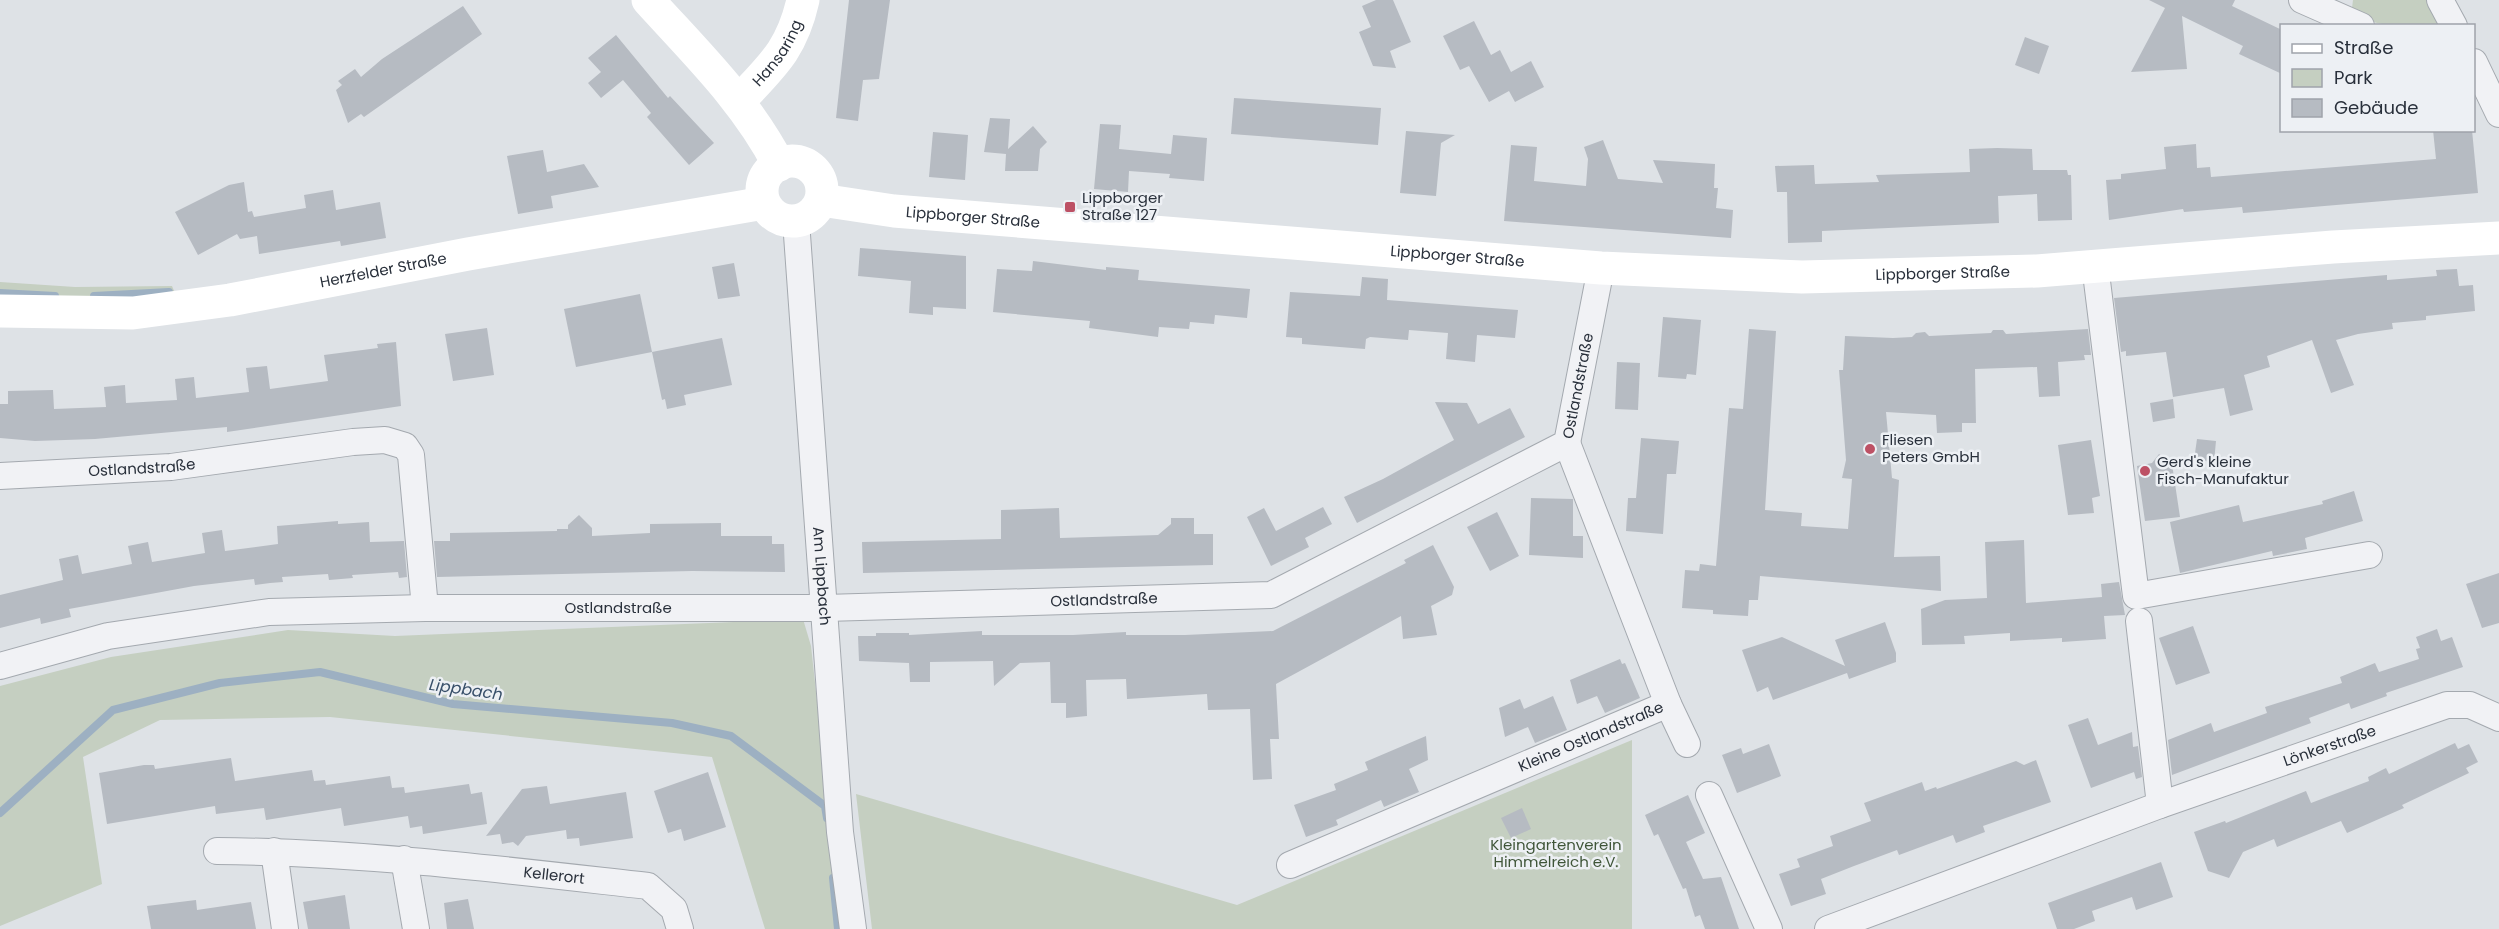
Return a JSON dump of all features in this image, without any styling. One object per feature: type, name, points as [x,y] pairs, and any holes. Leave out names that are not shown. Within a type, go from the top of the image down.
[{"type":"main road","points":[[648,0],[739,101],[761,131],[779,165]]},
{"type":"main road","name":"Hansaring","points":[[739,101],[774,64],[796,30],[803,0]]},
{"type":"main road","points":[[788,162],[807,165],[820,180],[809,211],[777,218],[764,203],[762,194],[766,177],[779,165],[788,162]]},
{"type":"main road","name":"Herzfelder Straße","points":[[0,311],[133,312],[230,300],[468,254],[764,203]]},
{"type":"main road","name":"Lippborger Straße","points":[[809,211],[894,211],[1601,268],[1802,277],[2037,271],[2095,265],[2499,238]]},
{"type":"street","points":[[2440,0],[2453,24]]},
{"type":"street","points":[[2314,2],[2357,24]]},
{"type":"street","points":[[2476,70],[2499,114]]},
{"type":"street","name":"Am Lippbach","points":[[809,211],[825,608],[840,832],[853,929]]},
{"type":"street","points":[[2095,265],[2136,596],[2369,555]]},
{"type":"street","name":"Ostlandstraße","points":[[0,666],[108,636],[269,612],[425,608],[825,608],[1271,595],[1568,443],[1601,268]]},
{"type":"street","name":"Ostlandstraße","points":[[0,476],[171,467],[353,442],[385,440],[397,442],[405,446],[411,455],[425,608]]},
{"type":"street","name":"Kleine Ostlandstraße","points":[[1290,865],[1668,704],[1568,443]]},
{"type":"street","points":[[2139,621],[2160,805]]},
{"type":"street","points":[[1668,704],[1687,744]]},
{"type":"street","name":"Lönkerstraße","points":[[1828,929],[2160,805],[2447,705],[2470,705],[2499,718]]},
{"type":"street","points":[[1709,795],[1768,929]]},
{"type":"street","name":"Kellerort","points":[[217,851],[274,851],[404,859],[648,886],[674,909],[680,929]]},
{"type":"street","points":[[274,851],[285,929]]},
{"type":"street","points":[[404,859],[416,929]]},
{"type":"green space","points":[[2353,0],[2428,0],[2440,24],[2381,24],[2361,16],[2352,8]]},
{"type":"green space","points":[[0,282],[75,287],[172,286],[177,298],[0,300]]},
{"type":"green space","points":[[803,619],[811,646],[842,929],[765,929],[712,757],[330,717],[160,720],[83,757],[102,884],[0,926],[0,686],[111,657],[288,630],[395,636]]},
{"type":"green space","name":"Kleingartenverein Himmelreich e.V.","points":[[1632,740],[1632,929],[872,929],[856,794],[1237,905]]},
{"type":"building","points":[[849,0],[890,0],[879,79],[863,80],[858,121],[836,118]]},
{"type":"building","points":[[1376,0],[1393,0],[1411,42],[1390,51],[1396,68],[1373,66],[1359,32],[1371,27],[1362,6]]},
{"type":"building","points":[[2149,0],[2235,0],[2232,6],[2280,29],[2280,73],[2239,54],[2243,46],[2182,16],[2187,69],[2131,72],[2165,8]]},
{"type":"building","points":[[463,6],[482,34],[364,117],[361,114],[348,123],[336,90],[342,85],[338,81],[355,69],[361,77],[382,59]]},
{"type":"building","points":[[1474,21],[1491,55],[1500,50],[1511,72],[1531,61],[1544,87],[1515,102],[1509,91],[1489,102],[1469,66],[1460,70],[1443,36]]},
{"type":"building","points":[[616,35],[668,98],[670,96],[714,143],[689,165],[647,117],[651,113],[623,80],[601,98],[588,83],[601,72],[588,58]]},
{"type":"building","points":[[2025,37],[2049,46],[2039,74],[2015,65]]},
{"type":"building","points":[[1234,98],[1381,108],[1378,145],[1231,134]]},
{"type":"building","points":[[990,118],[1010,119],[1008,149],[1033,126],[1047,142],[1040,149],[1038,171],[1005,171],[1006,154],[984,152]]},
{"type":"building","points":[[1100,124],[1121,125],[1119,149],[1171,154],[1173,135],[1207,138],[1204,181],[1169,178],[1170,174],[1129,171],[1128,192],[1094,189]]},
{"type":"building","points":[[1406,131],[1455,135],[1441,143],[1436,196],[1400,193]]},
{"type":"building","points":[[933,132],[968,135],[965,180],[929,177]]},
{"type":"building","points":[[2433,132],[2472,132],[2478,193],[2243,213],[2242,207],[2184,212],[2183,209],[2109,220],[2106,180],[2121,179],[2121,174],[2166,169],[2164,147],[2196,144],[2197,168],[2210,167],[2211,177],[2436,159]]},
{"type":"building","points":[[1603,140],[1618,179],[1663,183],[1653,160],[1715,164],[1714,188],[1718,188],[1716,208],[1733,210],[1731,238],[1504,221],[1511,145],[1537,147],[1534,181],[1586,186],[1588,159],[1584,147]]},
{"type":"building","points":[[1969,149],[2032,149],[2033,170],[2067,170],[2068,175],[2071,175],[2072,220],[2038,221],[2037,194],[1998,196],[1999,223],[1822,231],[1822,242],[1788,243],[1787,192],[1777,192],[1775,166],[1814,165],[1815,184],[1879,182],[1876,175],[1970,172]]},
{"type":"building","points":[[543,150],[547,172],[584,164],[599,187],[551,196],[553,208],[518,214],[507,156]]},
{"type":"building","points":[[244,182],[248,212],[252,211],[254,217],[306,208],[304,195],[333,190],[336,210],[380,202],[386,238],[341,246],[340,241],[259,254],[257,236],[240,239],[237,234],[198,255],[175,212],[229,185]]},
{"type":"building","points":[[860,248],[966,256],[966,309],[933,307],[933,315],[909,313],[911,281],[858,276]]},
{"type":"building","points":[[1033,261],[1106,270],[1106,267],[1139,270],[1138,280],[1250,289],[1247,318],[1215,315],[1214,324],[1190,322],[1189,329],[1159,327],[1158,337],[1089,328],[1090,321],[993,312],[997,269],[1032,271]]},
{"type":"building","points":[[734,263],[740,296],[718,299],[712,267]]},
{"type":"building","points":[[2457,269],[2459,286],[2473,285],[2475,311],[2426,316],[2426,320],[2392,323],[2393,329],[2336,340],[2354,385],[2331,393],[2312,340],[2267,356],[2270,367],[2244,375],[2253,410],[2230,416],[2224,388],[2173,397],[2166,352],[2126,356],[2126,351],[2121,352],[2114,298],[2387,275],[2387,280],[2437,276],[2436,270]]},
{"type":"building","points":[[1362,277],[1388,279],[1387,300],[1518,310],[1515,338],[1477,335],[1475,362],[1446,359],[1448,333],[1409,330],[1408,340],[1370,337],[1366,339],[1365,349],[1302,344],[1302,338],[1286,337],[1290,292],[1360,296]]},
{"type":"building","points":[[640,294],[652,352],[576,367],[564,309]]},
{"type":"building","points":[[1663,317],[1701,320],[1696,375],[1687,374],[1686,379],[1658,377]]},
{"type":"building","points":[[487,328],[494,375],[453,381],[445,334]]},
{"type":"building","points":[[1749,329],[1776,331],[1765,510],[1802,513],[1801,526],[1848,529],[1852,479],[1842,478],[1846,460],[1839,370],[1843,370],[1845,336],[1893,338],[1912,337],[1916,333],[1925,332],[1929,336],[1991,333],[1993,330],[2003,330],[2006,334],[2088,329],[2091,355],[2084,355],[2085,360],[2058,362],[2060,396],[2039,397],[2037,367],[1975,369],[1976,423],[1962,423],[1962,432],[1937,433],[1936,415],[1886,412],[1892,478],[1899,480],[1894,557],[1940,556],[1941,591],[1760,576],[1758,600],[1749,600],[1748,616],[1713,614],[1713,610],[1682,608],[1685,570],[1699,571],[1700,564],[1716,566],[1729,408],[1743,409]]},
{"type":"building","points":[[722,338],[732,385],[684,395],[686,405],[667,409],[665,399],[662,400],[652,352]]},
{"type":"building","points":[[396,342],[401,406],[227,432],[227,427],[95,439],[35,441],[0,438],[0,404],[8,404],[8,391],[53,390],[54,409],[106,407],[104,387],[125,385],[126,403],[177,400],[175,379],[194,377],[196,398],[249,392],[246,368],[267,366],[270,389],[328,381],[324,355],[378,348],[377,344]]},
{"type":"building","points":[[1617,362],[1640,363],[1638,410],[1615,409]]},
{"type":"building","points":[[2173,399],[2175,418],[2153,422],[2150,403]]},
{"type":"building","points":[[1435,402],[1467,403],[1478,424],[1510,408],[1525,437],[1357,523],[1344,497],[1383,479],[1454,440]]},
{"type":"building","points":[[1641,438],[1679,441],[1676,474],[1667,474],[1663,534],[1626,531],[1628,498],[1636,498]]},
{"type":"building","points":[[2197,439],[2216,441],[2214,462],[2194,460]]},
{"type":"building","points":[[2091,440],[2100,496],[2092,498],[2094,513],[2068,515],[2058,445]]},
{"type":"building","points":[[2159,454],[2172,464],[2180,517],[2145,521],[2137,466],[2152,463]]},
{"type":"building","points":[[2354,491],[2363,521],[2305,538],[2307,549],[2273,556],[2272,551],[2180,573],[2170,522],[2239,505],[2243,522],[2323,504],[2322,501]]},
{"type":"building","points":[[1531,498],[1573,499],[1573,536],[1583,536],[1583,558],[1529,555]]},
{"type":"building","points":[[1323,507],[1332,524],[1305,538],[1309,547],[1271,566],[1247,517],[1264,508],[1276,531]]},
{"type":"building","points":[[1059,508],[1060,538],[1158,535],[1171,524],[1171,518],[1194,518],[1194,534],[1213,534],[1213,565],[863,573],[862,542],[1001,539],[1001,510]]},
{"type":"building","points":[[1497,512],[1519,556],[1490,571],[1467,527]]},
{"type":"building","points":[[579,515],[592,528],[592,536],[650,533],[650,524],[721,523],[721,536],[772,536],[772,544],[784,544],[785,572],[692,571],[437,577],[434,541],[450,541],[450,533],[557,531],[557,529],[568,529],[568,525]]},
{"type":"building","points":[[338,521],[338,524],[369,522],[370,542],[404,541],[407,577],[399,578],[398,572],[352,575],[353,578],[329,580],[328,574],[282,577],[283,582],[255,585],[254,579],[194,586],[69,609],[71,617],[41,624],[40,618],[0,628],[0,595],[63,580],[59,559],[78,555],[82,574],[132,564],[128,546],[148,542],[152,562],[205,553],[202,533],[222,530],[225,551],[278,544],[277,526]]},
{"type":"building","points":[[2024,540],[2026,603],[2102,597],[2101,584],[2119,582],[2125,615],[2104,616],[2106,639],[2062,642],[2062,638],[2010,641],[2010,633],[1964,636],[1965,644],[1922,645],[1921,609],[1945,600],[1987,598],[1985,542]]},
{"type":"building","points":[[1433,545],[1454,587],[1452,595],[1431,606],[1437,635],[1403,639],[1401,616],[1276,684],[1279,739],[1270,739],[1272,779],[1253,780],[1250,709],[1208,710],[1207,694],[1127,699],[1126,679],[1086,680],[1087,716],[1066,718],[1066,703],[1051,703],[1050,662],[1020,663],[994,686],[993,661],[930,662],[930,682],[910,682],[909,663],[859,661],[858,636],[876,636],[876,633],[909,633],[909,635],[982,631],[982,635],[1073,635],[1126,632],[1126,635],[1185,635],[1273,631],[1406,563],[1404,560]]},
{"type":"building","points":[[2499,573],[2499,623],[2482,628],[2466,584]]},
{"type":"building","points":[[1885,622],[1896,653],[1896,662],[1849,679],[1847,673],[1773,700],[1768,687],[1757,692],[1742,650],[1782,637],[1845,666],[1835,640]]},
{"type":"building","points":[[2193,626],[2210,673],[2176,685],[2159,638]]},
{"type":"building","points":[[2437,629],[2441,641],[2452,637],[2463,667],[2386,693],[2387,696],[2351,709],[2349,703],[2309,718],[2311,723],[2172,775],[2168,740],[2211,723],[2214,732],[2267,713],[2265,707],[2342,683],[2340,677],[2375,663],[2379,672],[2419,659],[2416,649],[2420,648],[2416,637]]},
{"type":"building","points":[[1620,659],[1622,664],[1625,663],[1640,698],[1605,713],[1597,696],[1577,704],[1570,680]]},
{"type":"building","points":[[1553,696],[1567,730],[1535,743],[1528,727],[1505,737],[1499,708],[1520,699],[1524,709]]},
{"type":"building","points":[[2088,718],[2098,745],[2132,732],[2133,747],[2138,746],[2142,777],[2136,779],[2134,772],[2091,788],[2068,725]]},
{"type":"building","points":[[1426,736],[1428,760],[1409,769],[1419,792],[1384,807],[1381,800],[1336,820],[1338,825],[1306,837],[1294,805],[1336,790],[1334,784],[1368,770],[1365,762]]},
{"type":"building","points":[[2455,743],[2458,749],[2469,744],[2478,762],[2466,768],[2469,773],[2402,805],[2404,808],[2347,833],[2341,821],[2277,847],[2274,839],[2243,852],[2229,878],[2208,871],[2194,832],[2225,821],[2226,823],[2306,791],[2311,803],[2369,781],[2368,777],[2386,768],[2389,774]]},
{"type":"building","points":[[1769,744],[1781,776],[1737,793],[1722,755],[1741,748],[1743,754]]},
{"type":"building","points":[[231,758],[235,781],[312,770],[314,781],[325,780],[326,785],[390,776],[392,788],[404,787],[405,793],[469,784],[471,794],[482,792],[487,824],[423,834],[422,826],[410,828],[408,816],[344,826],[341,808],[266,820],[264,808],[216,814],[215,806],[107,824],[99,773],[144,765],[154,765],[155,769]]},
{"type":"building","points":[[2036,760],[2051,802],[1983,826],[1985,832],[1956,843],[1953,835],[1899,855],[1897,850],[1821,879],[1826,894],[1791,906],[1779,874],[1800,867],[1797,859],[1833,846],[1830,836],[1871,821],[1864,803],[1922,782],[1925,791],[1936,787],[1937,789],[2016,761],[2024,765]]},
{"type":"building","points":[[708,772],[726,827],[684,841],[681,829],[668,833],[654,791]]},
{"type":"building","points":[[547,786],[550,804],[626,792],[633,838],[580,846],[579,838],[567,839],[566,830],[526,836],[518,846],[513,842],[502,844],[500,834],[486,836],[522,789]]},
{"type":"building","points":[[1688,795],[1705,833],[1686,842],[1703,879],[1721,877],[1739,929],[1705,929],[1700,915],[1695,917],[1686,888],[1683,889],[1658,834],[1654,836],[1645,815]]},
{"type":"building","points":[[1522,808],[1531,829],[1511,838],[1501,818]]},
{"type":"building","points":[[2161,862],[2173,897],[2136,910],[2132,897],[2092,911],[2095,921],[2074,929],[2057,929],[2048,903]]},
{"type":"building","points":[[345,895],[350,929],[308,929],[303,902]]},
{"type":"building","points":[[468,899],[474,929],[447,929],[444,903]]},
{"type":"building","points":[[196,900],[197,910],[251,902],[256,929],[151,929],[147,906]]},
{"type":"waterway","points":[[94,296],[169,292]]},
{"type":"waterway","points":[[0,293],[55,296]]},
{"type":"waterway","name":"Lippbach","points":[[0,813],[113,710],[220,683],[320,672],[453,704],[672,723],[731,736],[825,806],[827,818]]},
{"type":"waterway","name":"Lippbach","points":[[833,878],[838,929]]},
{"type":"place","name":"Lippborger Straße 127","points":[[1070,207]]},
{"type":"place","name":"Fliesen Peters GmbH","points":[[1870,449]]},
{"type":"place","name":"Gerd's kleine Fisch-Manufaktur","points":[[2145,471]]}]
